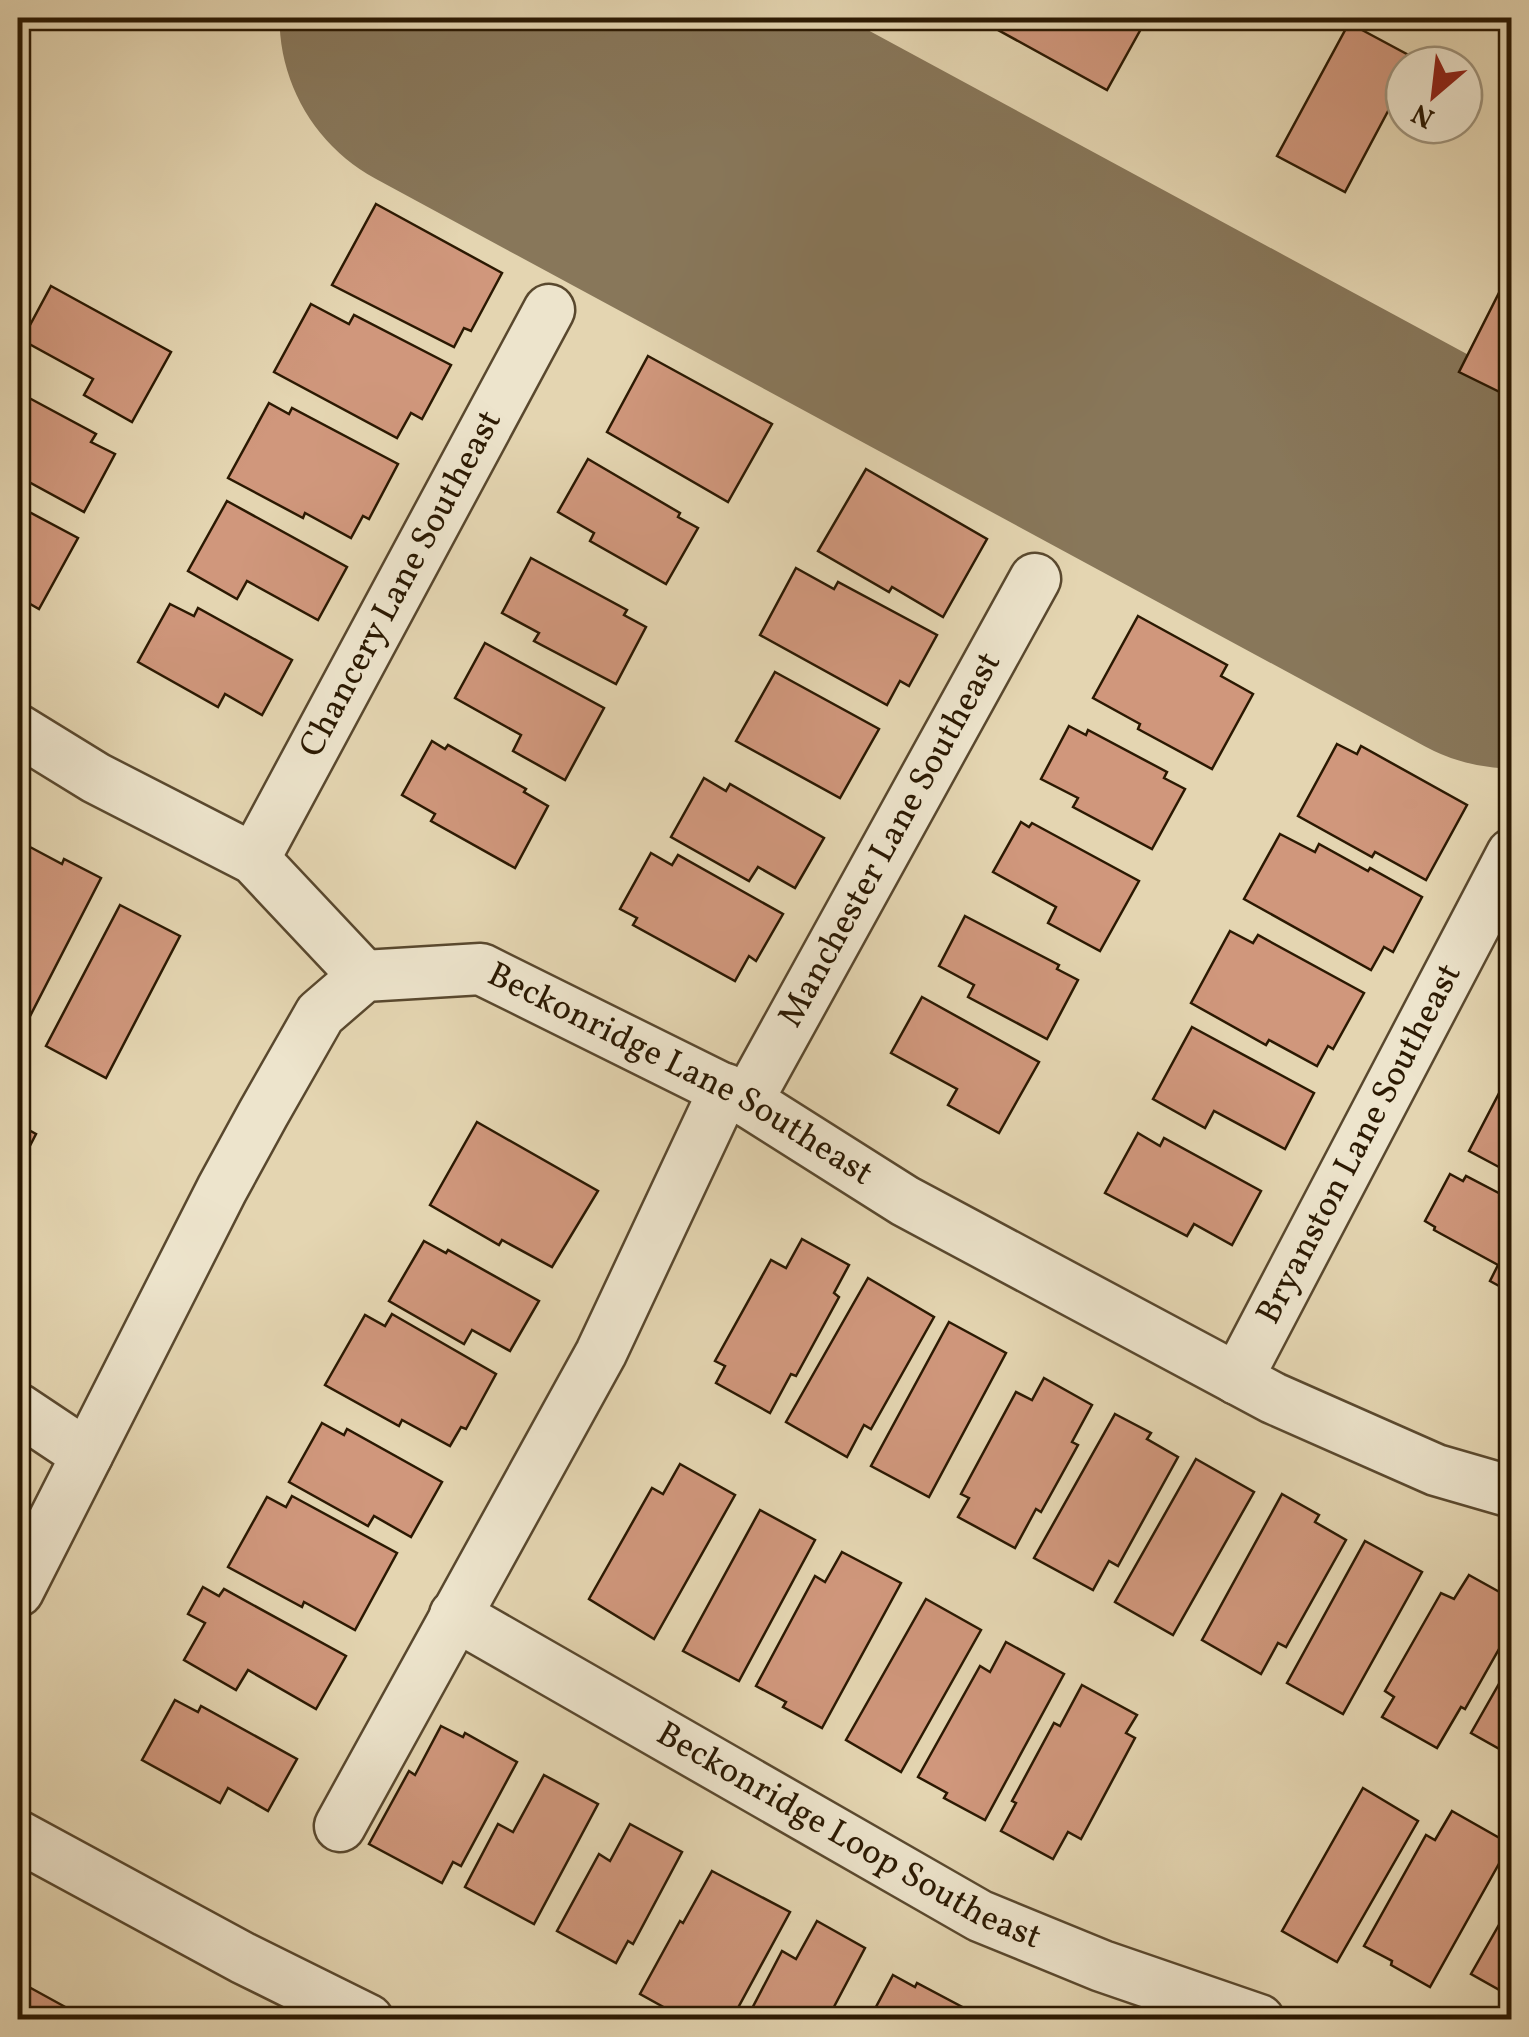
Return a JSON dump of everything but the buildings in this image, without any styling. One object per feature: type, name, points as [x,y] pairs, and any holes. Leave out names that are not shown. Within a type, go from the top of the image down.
[{"type":"street","name":"Chancery Lane Southeast","points":[[254,859],[549,310]]},
{"type":"street","name":"Manchester Lane Southeast","points":[[736,1095],[1036,579]]},
{"type":"street","points":[[18,730],[96,778],[254,859],[364,976],[320,1014],[310,1030],[222,1189],[18,1590]]},
{"type":"street","name":"Bryanston Lane Southeast","points":[[1237,1379],[1512,854]]},
{"type":"street","name":"Beckonridge Lane Southeast","points":[[364,976],[481,969],[736,1095],[905,1201],[1272,1398],[1436,1470],[1512,1492]]},
{"type":"street","points":[[340,1826],[601,1353],[736,1095]]},
{"type":"street","points":[[18,1408],[87,1455]]},
{"type":"street","name":"Beckonridge Loop Southeast","points":[[455,1615],[980,1916],[1102,1966],[1259,2020]]},
{"type":"street","points":[[18,1836],[368,2020]]},
{"type":"runway","points":[[462,18],[1512,586]]}]
